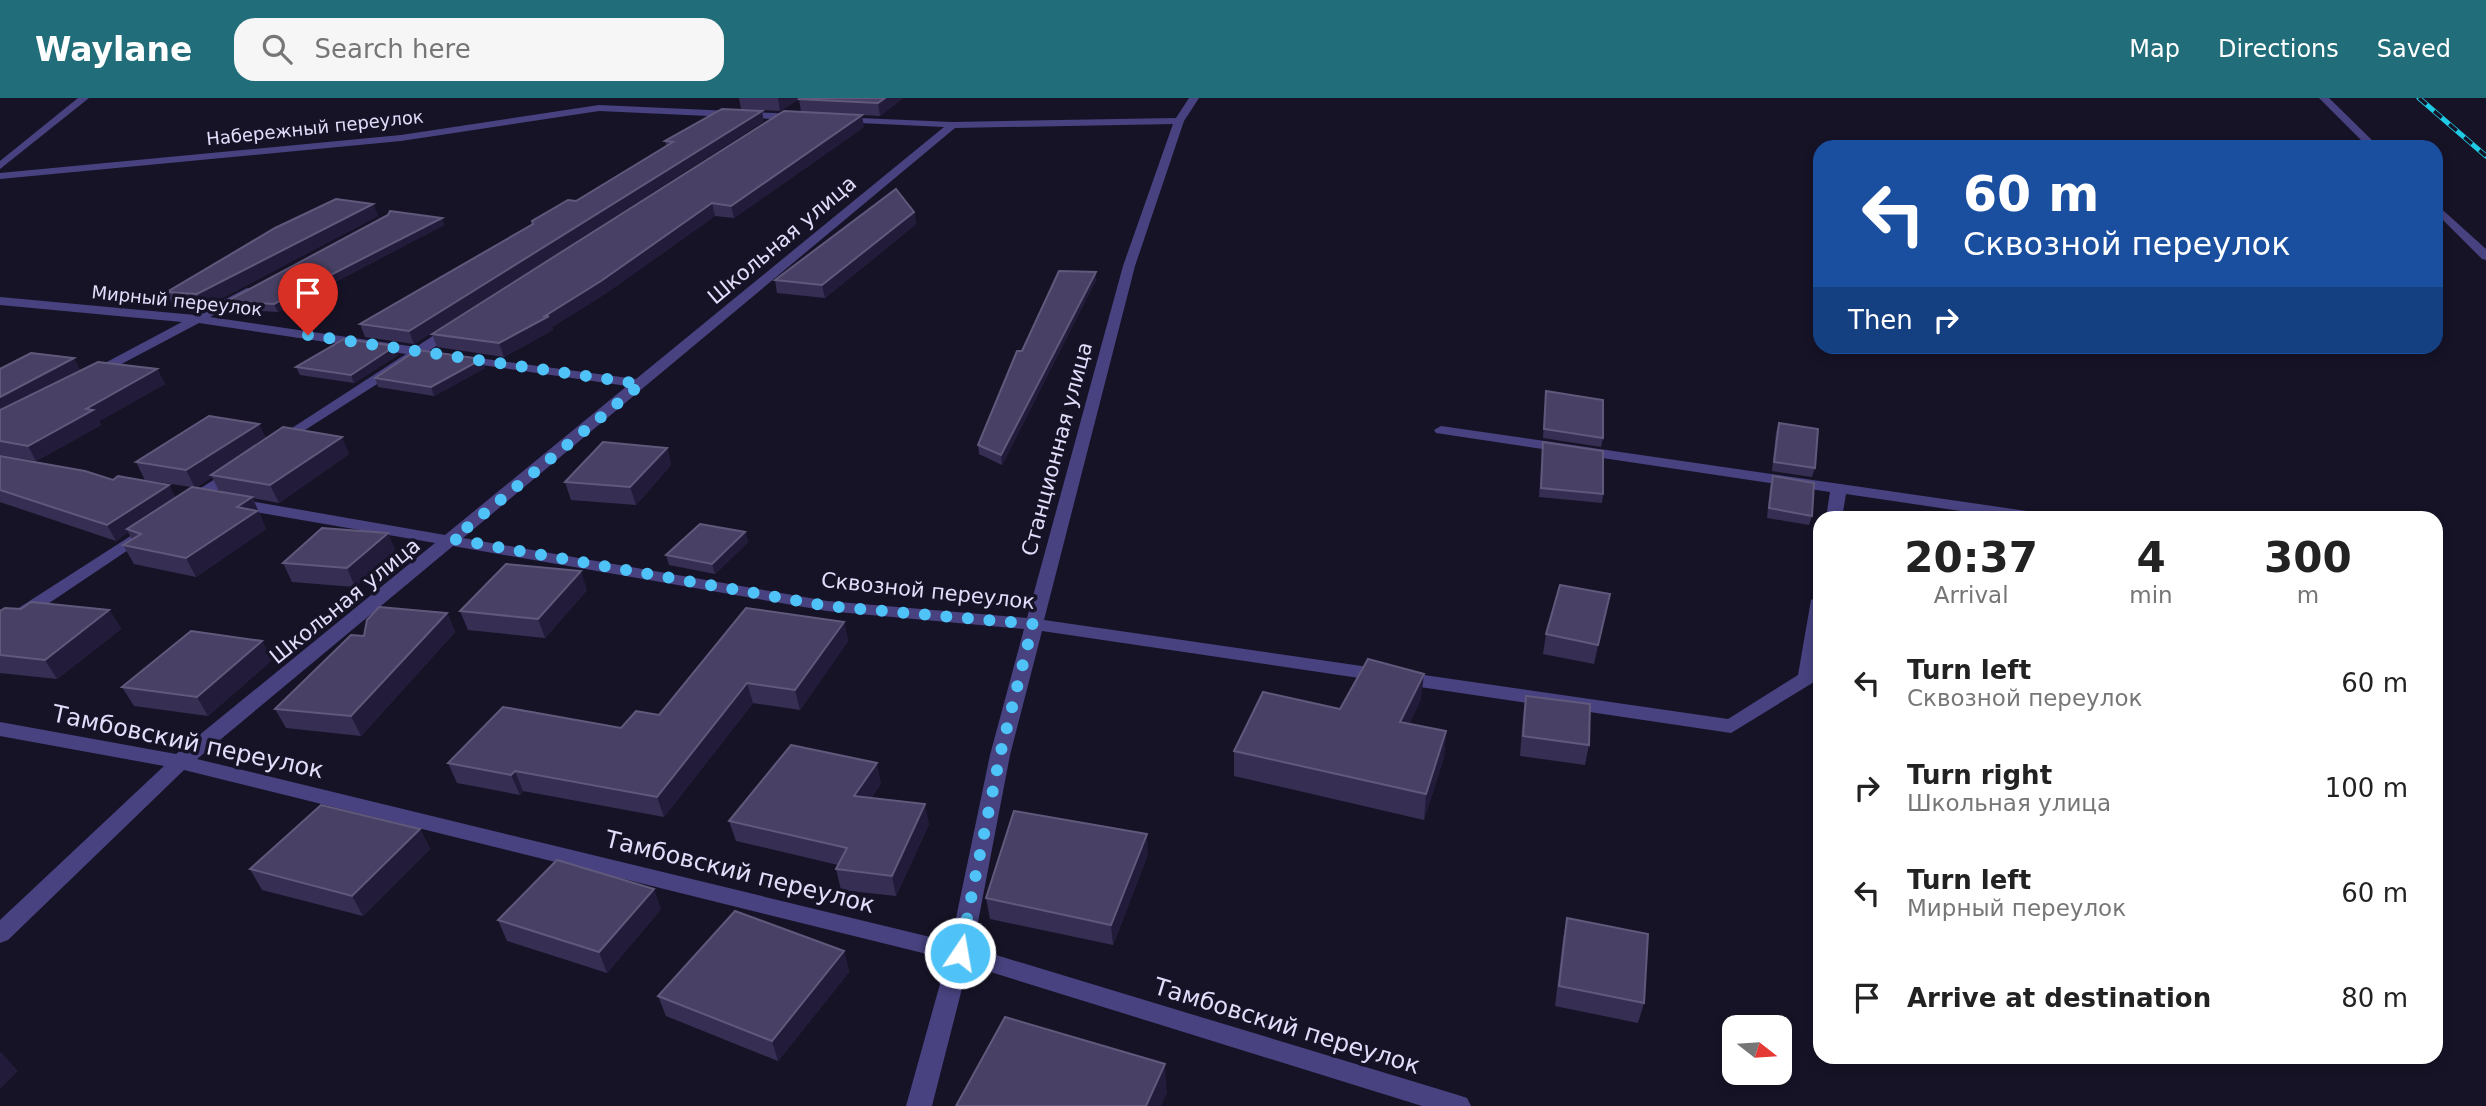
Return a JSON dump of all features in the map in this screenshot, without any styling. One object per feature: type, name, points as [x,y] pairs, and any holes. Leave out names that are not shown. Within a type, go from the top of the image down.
[{"type":"street","points":[[0,166],[83,98]]},
{"type":"street","points":[[579,101],[599,107],[608,98]]},
{"type":"street","name":"Станционная улица","points":[[919,1106],[960,953],[1000,755],[1129,266],[1179,121],[1194,98]]},
{"type":"street","points":[[2324,98],[2367,140]]},
{"type":"street","points":[[763,131],[803,104]]},
{"type":"street","name":"Набережный переулок","points":[[0,176],[401,138],[599,107],[813,118]]},
{"type":"street","points":[[827,118],[953,125],[1179,121]]},
{"type":"street","name":"Школьная улица","points":[[0,934],[180,762],[953,125]]},
{"type":"street","points":[[2443,214],[2486,256]]},
{"type":"street","points":[[81,382],[256,287]]},
{"type":"street","name":"Мирный переулок","points":[[0,301],[197,318],[641,384]]},
{"type":"street","points":[[267,451],[464,322]]},
{"type":"street","points":[[1441,430],[1993,511]]},
{"type":"street","points":[[173,512],[243,466]]},
{"type":"street","points":[[1835,511],[1839,488]]},
{"type":"street","name":"Сквозной переулок","points":[[170,492],[827,606],[1033,624],[1731,726],[1807,678],[1813,642]]},
{"type":"street","points":[[0,628],[150,528]]},
{"type":"street","name":"Тамбовский переулок","points":[[0,729],[180,762],[960,953],[1458,1106]]},
{"type":"building","points":[[800,98],[885,98],[878,103]]},
{"type":"building","points":[[722,109],[762,111],[409,331],[360,324],[533,224],[532,221],[568,200],[576,201],[673,142],[665,141]]},
{"type":"building","points":[[784,111],[862,115],[731,206],[712,203],[601,281],[545,316],[549,316],[499,343],[432,334]]},
{"type":"building","points":[[896,189],[914,212],[822,285],[775,280]]},
{"type":"building","points":[[336,199],[373,204],[197,294],[167,292],[275,228]]},
{"type":"building","points":[[390,211],[442,218],[274,304],[227,301],[388,215]]},
{"type":"building","points":[[1059,271],[1096,272],[1001,455],[978,445],[1017,351],[1022,351]]},
{"type":"building","points":[[344,339],[395,346],[351,375],[296,367]]},
{"type":"building","points":[[417,350],[482,359],[431,387],[375,378]]},
{"type":"building","points":[[31,353],[74,358],[0,397],[0,369]]},
{"type":"building","points":[[98,362],[157,369],[86,409],[93,410],[28,446],[0,441],[0,410]]},
{"type":"building","points":[[1546,391],[1603,400],[1603,438],[1544,429]]},
{"type":"building","points":[[209,416],[259,424],[186,470],[136,462]]},
{"type":"building","points":[[1779,423],[1818,429],[1815,468],[1774,462]]},
{"type":"building","points":[[283,427],[342,437],[270,485],[211,475]]},
{"type":"building","points":[[603,442],[667,448],[630,487],[565,482]]},
{"type":"building","points":[[1543,442],[1603,451],[1603,494],[1541,488]]},
{"type":"building","points":[[0,456],[85,471],[113,480],[118,476],[169,485],[107,525],[0,490]]},
{"type":"building","points":[[1773,476],[1814,483],[1812,516],[1769,508]]},
{"type":"building","points":[[192,487],[252,497],[237,507],[257,511],[186,558],[123,545],[141,534],[127,529]]},
{"type":"building","points":[[700,524],[745,532],[712,564],[666,555]]},
{"type":"building","points":[[322,528],[388,533],[347,568],[283,563]]},
{"type":"building","points":[[506,564],[581,571],[538,619],[460,611]]},
{"type":"building","points":[[1560,585],[1610,594],[1598,645],[1546,634]]},
{"type":"building","points":[[31,602],[109,610],[45,660],[0,655],[0,611],[5,608],[21,609]]},
{"type":"building","points":[[379,607],[447,613],[351,716],[275,709],[351,635],[364,636],[367,620]]},
{"type":"building","points":[[746,608],[844,622],[795,690],[747,683],[657,797],[515,771],[511,775],[448,763],[503,707],[621,728],[636,711],[659,715]]},
{"type":"building","points":[[191,631],[262,641],[197,697],[122,687]]},
{"type":"building","points":[[1368,659],[1424,674],[1400,722],[1446,731],[1426,794],[1234,751],[1263,692],[1340,709]]},
{"type":"building","points":[[1526,696],[1590,704],[1589,745],[1523,736]]},
{"type":"building","points":[[791,745],[877,763],[854,796],[925,804],[892,876],[836,869],[847,848],[729,821]]},
{"type":"building","points":[[321,805],[420,829],[352,896],[250,869]]},
{"type":"building","points":[[1014,811],[1147,834],[1111,925],[986,898]]},
{"type":"building","points":[[557,860],[654,889],[599,952],[498,920]]},
{"type":"building","points":[[735,911],[844,951],[772,1041],[658,996]]},
{"type":"building","points":[[1567,918],[1648,934],[1644,1003],[1559,986]]},
{"type":"building","points":[[1005,1017],[1165,1064],[1146,1106],[956,1106]]},
{"type":"railway","points":[[2419,98],[2486,156]]},
{"type":"route","points":[[308,335],[641,384],[453,539],[827,606],[1033,624],[1000,755],[960,953]]}]
